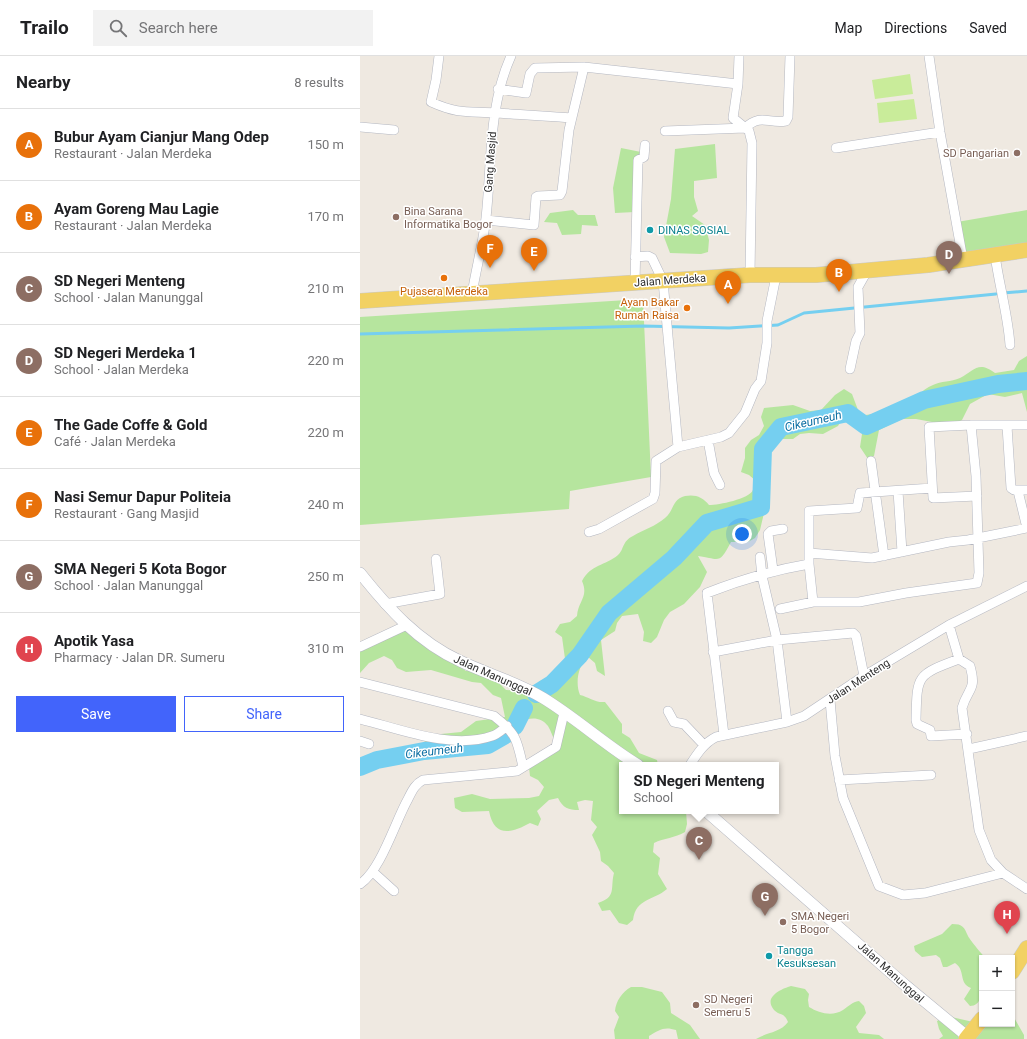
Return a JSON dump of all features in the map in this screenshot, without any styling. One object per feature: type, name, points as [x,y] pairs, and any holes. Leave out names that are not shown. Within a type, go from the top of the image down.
[{"type":"main road","name":"Jalan Merdeka","points":[[360,301],[750,275],[776,276],[866,271],[963,260],[1027,250]]},
{"type":"main road","points":[[1015,967],[1027,948]]},
{"type":"main road","points":[[967,1038],[979,1023]]},
{"type":"street","points":[[439,56],[431,102],[456,112],[572,118]]},
{"type":"street","name":"Gang Masjid","points":[[472,294],[486,220],[494,113],[498,89],[511,56]]},
{"type":"street","points":[[739,56],[738,84],[733,118],[751,133],[750,275]]},
{"type":"street","points":[[665,131],[745,128],[757,119],[782,122],[788,120],[790,56]]},
{"type":"street","points":[[930,56],[940,132],[963,260]]},
{"type":"street","points":[[498,89],[526,94],[530,74],[535,68],[584,67],[738,84]]},
{"type":"street","points":[[486,220],[534,225],[536,198],[538,196],[560,195],[572,118],[584,67]]},
{"type":"street","points":[[360,127],[394,130]]},
{"type":"street","points":[[836,148],[940,132]]},
{"type":"street","points":[[635,282],[638,160],[644,156],[645,145]]},
{"type":"street","points":[[995,255],[999,288],[1009,329],[1010,345]]},
{"type":"street","points":[[635,257],[648,256],[652,258],[664,281],[666,322],[669,333],[678,447]]},
{"type":"street","points":[[850,369],[856,341],[860,333],[858,287],[866,271]]},
{"type":"street","points":[[589,532],[599,529],[653,499],[655,493],[656,461],[678,447],[729,433],[745,413],[755,389],[761,381],[767,343],[767,321],[776,276]]},
{"type":"street","points":[[780,609],[812,602],[859,602],[941,587],[974,585],[979,579],[977,496],[972,424]]},
{"type":"street","points":[[977,496],[935,499],[932,496],[929,427],[972,424],[1007,426],[1027,425]]},
{"type":"street","points":[[809,553],[872,558],[1027,528],[1023,491],[1011,488],[1007,426]]},
{"type":"street","points":[[708,440],[714,472],[720,485]]},
{"type":"street","points":[[870,461],[876,493],[884,556]]},
{"type":"street","points":[[812,602],[809,564],[809,511],[857,508],[859,494],[932,488]]},
{"type":"street","points":[[898,491],[902,552]]},
{"type":"street","points":[[773,570],[768,534],[770,531],[783,530]]},
{"type":"street","points":[[760,557],[762,576],[777,640],[787,722]]},
{"type":"street","points":[[385,604],[440,594],[436,559]]},
{"type":"street","points":[[724,735],[707,593],[728,584],[762,576],[773,570],[809,564]]},
{"type":"street","name":"Jalan Manunggal","points":[[360,573],[385,604],[422,638],[459,661],[513,682],[543,698],[634,762]]},
{"type":"street","name":"Jalan Menteng","points":[[692,762],[704,745],[716,737],[787,722],[804,716],[864,676],[949,625],[1027,588]]},
{"type":"street","points":[[360,647],[407,625]]},
{"type":"street","points":[[949,625],[959,659],[970,666],[973,677],[973,688],[966,697],[962,708],[967,734],[979,830],[991,860],[1003,873],[1027,889]]},
{"type":"street","points":[[713,652],[777,640],[853,634],[856,636],[864,676]]},
{"type":"street","points":[[959,659],[930,670],[922,677],[917,687],[916,720],[918,724],[930,730],[931,736],[967,734]]},
{"type":"street","points":[[360,682],[494,716],[507,726],[516,737],[523,767]]},
{"type":"street","points":[[830,700],[839,780],[847,809],[879,886],[903,895],[925,893],[1003,873]]},
{"type":"street","points":[[668,711],[674,722],[684,724],[704,745]]},
{"type":"street","points":[[360,884],[373,872],[400,813],[416,784],[423,780],[517,771],[556,747],[564,713]]},
{"type":"street","points":[[360,719],[444,740],[459,741],[493,736],[507,726]]},
{"type":"street","points":[[969,749],[1027,736]]},
{"type":"street","points":[[839,780],[931,775]]},
{"type":"street","name":"Jalan Manunggal","points":[[709,814],[967,1038]]},
{"type":"street","points":[[373,872],[394,891]]},
{"type":"green space","points":[[910,74],[913,94],[875,99],[872,80]]},
{"type":"green space","points":[[914,99],[917,119],[879,123],[877,103]]},
{"type":"green space","points":[[715,144],[717,178],[694,181],[694,197],[698,211],[692,216],[705,225],[709,240],[708,252],[701,254],[670,253],[664,237],[671,199],[675,149]]},
{"type":"green space","points":[[621,148],[641,152],[635,212],[615,213],[613,188]]},
{"type":"green space","points":[[573,210],[578,215],[595,215],[598,226],[582,225],[581,234],[562,235],[557,223],[544,222],[550,213]]},
{"type":"green space","points":[[1027,210],[1027,250],[963,260],[957,222]]},
{"type":"green space","points":[[643,299],[651,477],[570,491],[569,509],[360,525],[360,317]]},
{"type":"green space","points":[[1027,356],[1027,412],[1022,393],[1005,397],[988,394],[970,404],[962,420],[954,424],[948,425],[916,419],[902,419],[879,430],[874,456],[868,459],[860,447],[862,434],[860,428],[842,419],[838,426],[823,434],[800,434],[793,439],[776,439],[768,443],[758,455],[765,480],[761,507],[764,513],[760,530],[755,538],[748,542],[731,542],[724,554],[718,559],[698,556],[707,572],[700,587],[684,604],[670,612],[664,620],[657,637],[651,643],[643,641],[644,632],[638,614],[622,616],[617,623],[615,631],[601,640],[605,676],[597,671],[595,663],[588,657],[585,660],[578,674],[578,690],[580,695],[595,701],[605,702],[622,724],[622,733],[630,738],[639,753],[657,760],[657,762],[619,762],[619,814],[686,814],[687,824],[685,832],[654,843],[653,852],[660,858],[658,874],[667,889],[641,904],[635,913],[633,920],[627,925],[619,923],[610,910],[602,911],[598,903],[604,901],[610,895],[612,891],[614,873],[601,861],[600,852],[592,835],[597,827],[591,820],[593,801],[585,800],[577,802],[579,810],[572,810],[566,808],[558,798],[549,800],[537,811],[541,819],[538,826],[530,823],[510,831],[499,829],[491,819],[489,811],[462,812],[455,808],[454,798],[472,794],[490,799],[529,798],[539,796],[544,787],[538,780],[530,776],[529,767],[556,743],[548,726],[543,721],[532,718],[520,722],[504,732],[504,741],[498,746],[489,746],[475,754],[465,754],[430,748],[424,742],[441,734],[461,732],[476,721],[505,717],[501,698],[493,695],[481,683],[472,682],[431,670],[406,672],[397,668],[392,660],[384,656],[369,663],[360,673],[360,644],[362,641],[403,627],[466,671],[475,670],[498,682],[506,690],[525,691],[533,688],[540,681],[560,672],[566,666],[562,637],[555,632],[560,624],[570,622],[577,616],[579,606],[584,595],[584,586],[582,581],[590,571],[618,555],[629,538],[654,526],[665,518],[675,502],[685,496],[695,496],[701,498],[709,505],[714,505],[740,499],[750,493],[754,488],[756,481],[749,475],[741,472],[745,458],[745,448],[751,440],[759,435],[764,426],[761,417],[764,408],[793,405],[810,411],[821,410],[835,395],[844,389],[852,394],[858,410],[864,415],[878,413],[903,406],[929,387],[960,378],[976,368],[984,367],[995,373],[1014,370],[1019,361]]},
{"type":"green space","points":[[952,924],[963,927],[971,941],[983,955],[979,955],[979,1000],[976,1004],[970,1006],[964,999],[971,988],[967,986],[963,980],[960,969],[955,963],[947,967],[943,967],[940,958],[936,955],[922,957],[915,951],[914,946],[942,934]]},
{"type":"green space","points":[[791,986],[805,989],[809,994],[809,1007],[817,1011],[830,1014],[839,1012],[852,1003],[859,1001],[864,1006],[866,1013],[856,1027],[859,1033],[879,1035],[884,1039],[756,1039],[785,1026],[788,1022],[783,1015],[774,1010],[771,1005],[771,1001],[772,997],[778,991]]},
{"type":"green space","points":[[631,987],[642,987],[662,992],[670,1003],[671,1013],[690,1025],[700,1039],[678,1039],[676,1030],[668,1028],[662,1029],[649,1036],[649,1039],[615,1039],[614,1030],[619,1017],[615,1011],[618,1000],[622,994]]},
{"type":"green space","points":[[947,1016],[979,1023],[979,1027],[1015,1027],[1015,1019],[1024,1035],[1024,1039],[939,1039],[943,1036],[937,1021]]},
{"type":"waterway","points":[[1003,293],[1027,291]]},
{"type":"waterway","points":[[360,334],[643,326],[729,328],[778,325],[804,313],[996,294]]},
{"type":"waterway","name":"Cikeumeuh","points":[[536,694],[552,684],[580,655],[609,613],[674,558],[707,523],[761,507],[763,449],[781,427],[848,413],[866,426],[924,400],[998,384],[1027,381]]},
{"type":"waterway","name":"Cikeumeuh","points":[[515,726],[524,708]]},
{"type":"waterway","name":"Cikeumeuh","points":[[360,767],[377,760],[424,751],[488,745],[507,734]]},
{"type":"place","name":"SD Pangarian","points":[[1017,153]]},
{"type":"place","name":"Bina Sarana Informatika Bogor","points":[[396,217]]},
{"type":"place","name":"DINAS SOSIAL","points":[[650,230]]},
{"type":"place","name":"Nasi Semur Dapur Politeia","points":[[490,268]]},
{"type":"place","name":"The Gade Coffe & Gold","points":[[534,271]]},
{"type":"place","name":"SD Negeri Merdeka 1","points":[[949,274]]},
{"type":"place","name":"Pujasera Merdeka","points":[[444,278]]},
{"type":"place","name":"Ayam Goreng Mau Lagie","points":[[839,292]]},
{"type":"place","name":"Bubur Ayam Cianjur Mang Odep","points":[[728,304]]},
{"type":"place","name":"Ayam Bakar Rumah Raisa","points":[[687,308]]},
{"type":"place","name":"SD Negeri Menteng","points":[[699,860]]},
{"type":"place","name":"SMA Negeri 5 Kota Bogor","points":[[765,916]]},
{"type":"place","name":"SMA Negeri 5 Bogor","points":[[783,922]]},
{"type":"place","name":"Apotik Yasa","points":[[1007,934]]},
{"type":"place","name":"Tangga Kesuksesan","points":[[769,956]]},
{"type":"place","name":"SD Negeri Semeru 5","points":[[696,1005]]}]
